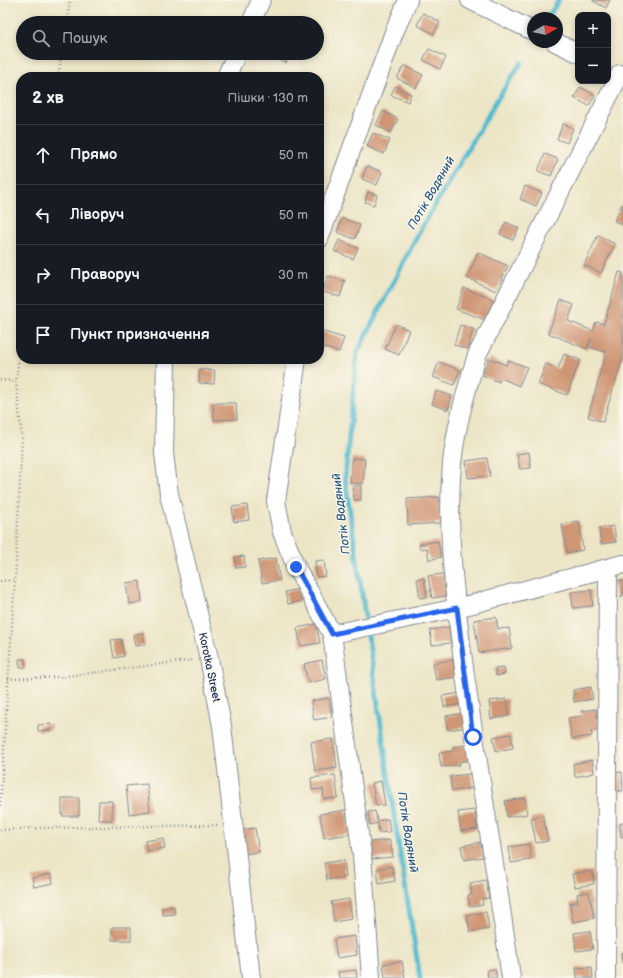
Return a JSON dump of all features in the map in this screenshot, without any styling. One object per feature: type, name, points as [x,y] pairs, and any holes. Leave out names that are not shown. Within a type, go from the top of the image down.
[{"type":"street","points":[[254,16],[261,0]]},
{"type":"street","points":[[324,225],[393,35],[408,0]]},
{"type":"street","points":[[470,0],[527,28]]},
{"type":"street","points":[[563,46],[575,52]]},
{"type":"street","points":[[228,72],[234,60]]},
{"type":"street","points":[[511,978],[473,737],[457,608],[450,535],[452,462],[466,390],[477,355],[617,73]]},
{"type":"street","name":"Korotka Street","points":[[166,364],[164,453],[169,494],[209,658],[222,726],[251,978]]},
{"type":"street","points":[[296,364],[276,501],[282,532],[296,567],[332,634],[362,854],[371,978]]},
{"type":"street","points":[[332,634],[457,608],[615,566],[606,978]]},
{"type":"path","points":[[68,16],[70,0]]},
{"type":"path","points":[[59,72],[61,60]]},
{"type":"path","points":[[0,806],[15,580],[22,439],[16,381],[18,364]]},
{"type":"path","points":[[0,380],[16,381]]},
{"type":"path","points":[[0,581],[15,580]]},
{"type":"path","points":[[8,679],[59,677],[209,658]]},
{"type":"path","points":[[0,830],[234,825]]},
{"type":"building","points":[[593,0],[610,0],[606,8]]},
{"type":"building","points":[[423,13],[440,22],[434,34],[417,25]]},
{"type":"building","points":[[429,49],[446,57],[440,69],[423,60]]},
{"type":"building","points":[[279,60],[287,60],[286,63]]},
{"type":"building","points":[[404,65],[423,75],[416,88],[397,78]]},
{"type":"building","points":[[395,86],[411,94],[408,102],[391,95]]},
{"type":"building","points":[[580,87],[595,95],[589,106],[574,98]]},
{"type":"building","points":[[383,111],[398,119],[391,133],[376,125]]},
{"type":"building","points":[[563,124],[573,128],[567,143],[557,139]]},
{"type":"building","points":[[373,133],[390,140],[384,154],[367,146]]},
{"type":"building","points":[[545,154],[558,159],[551,176],[538,171]]},
{"type":"building","points":[[367,166],[382,172],[377,185],[362,179]]},
{"type":"building","points":[[525,186],[542,193],[536,206],[520,199]]},
{"type":"building","points":[[368,192],[377,195],[374,205],[365,202]]},
{"type":"building","points":[[622,204],[623,205],[623,225],[614,221]]},
{"type":"building","points":[[342,218],[360,225],[355,239],[337,232]]},
{"type":"building","points":[[506,222],[519,228],[513,240],[500,234]]},
{"type":"building","points":[[598,235],[615,244],[601,273],[584,265]]},
{"type":"building","points":[[339,240],[358,248],[353,259],[334,251]]},
{"type":"building","points":[[478,252],[508,266],[496,291],[467,278]]},
{"type":"building","points":[[619,272],[623,273],[623,358],[603,422],[588,417],[606,352],[589,347],[591,339],[587,349],[548,333],[561,300],[574,305],[568,321],[593,331],[596,322],[604,324]]},
{"type":"building","points":[[328,276],[345,281],[340,297],[324,292]]},
{"type":"building","points":[[464,288],[496,301],[488,321],[456,309]]},
{"type":"building","points":[[396,324],[409,330],[399,355],[385,349]]},
{"type":"building","points":[[460,325],[473,329],[467,349],[454,345]]},
{"type":"building","points":[[324,332],[344,338],[339,352],[324,348]]},
{"type":"building","points":[[564,354],[580,360],[567,395],[538,384],[546,364],[558,369]]},
{"type":"building","points":[[489,358],[506,365],[508,360],[527,367],[519,386],[501,378],[499,382],[482,375]]},
{"type":"building","points":[[439,362],[460,370],[454,385],[433,377]]},
{"type":"building","points":[[200,369],[215,371],[214,384],[199,383]]},
{"type":"building","points":[[436,391],[452,396],[448,410],[432,404]]},
{"type":"building","points":[[213,403],[236,403],[237,419],[214,420]]},
{"type":"building","points":[[529,452],[531,468],[520,469],[517,454]]},
{"type":"building","points":[[352,458],[365,459],[363,484],[350,483]]},
{"type":"building","points":[[487,458],[490,476],[468,478],[466,461]]},
{"type":"building","points":[[353,486],[361,486],[361,500],[354,500]]},
{"type":"building","points":[[439,497],[441,523],[408,525],[407,499]]},
{"type":"building","points":[[247,505],[249,520],[234,522],[232,507]]},
{"type":"building","points":[[579,521],[583,550],[567,553],[562,524]]},
{"type":"building","points":[[614,526],[616,542],[601,544],[599,528]]},
{"type":"building","points":[[438,541],[441,557],[429,560],[427,548],[420,549],[419,544]]},
{"type":"building","points":[[244,556],[245,567],[236,568],[235,557]]},
{"type":"building","points":[[276,558],[280,580],[262,583],[258,561]]},
{"type":"building","points":[[324,560],[326,576],[317,577],[315,561]]},
{"type":"building","points":[[443,574],[447,596],[432,598],[428,576]]},
{"type":"building","points":[[424,578],[427,597],[420,598],[417,579]]},
{"type":"building","points":[[623,580],[623,596],[616,597],[613,581]]},
{"type":"building","points":[[140,581],[142,602],[129,604],[126,583]]},
{"type":"building","points":[[299,589],[301,601],[288,604],[285,592]]},
{"type":"building","points":[[591,590],[593,606],[573,608],[571,592]]},
{"type":"building","points":[[496,617],[498,629],[509,628],[512,648],[479,653],[474,620]]},
{"type":"building","points":[[316,624],[320,643],[301,646],[297,628]]},
{"type":"building","points":[[449,627],[451,643],[432,645],[430,630]]},
{"type":"building","points":[[143,633],[145,645],[135,646],[133,635]]},
{"type":"building","points":[[121,639],[124,656],[114,658],[111,640]]},
{"type":"building","points":[[19,659],[25,659],[26,667],[20,668]]},
{"type":"building","points":[[322,660],[326,679],[308,683],[304,664]]},
{"type":"building","points":[[453,660],[456,677],[436,680],[433,663]]},
{"type":"building","points":[[504,667],[505,674],[496,676],[495,668]]},
{"type":"building","points":[[591,687],[593,699],[574,702],[573,690]]},
{"type":"building","points":[[461,693],[463,704],[444,707],[442,696]]},
{"type":"building","points":[[329,698],[332,717],[314,720],[311,701]]},
{"type":"building","points":[[507,699],[509,716],[491,719],[489,701]]},
{"type":"building","points":[[596,709],[600,729],[591,731],[592,736],[572,739],[568,718],[582,716],[581,711]]},
{"type":"building","points":[[464,713],[467,727],[448,730],[446,716]]},
{"type":"building","points":[[51,724],[51,730],[38,731],[38,725]]},
{"type":"building","points":[[511,734],[513,748],[496,751],[493,737]]},
{"type":"building","points":[[333,739],[337,768],[315,771],[311,742]]},
{"type":"building","points":[[467,745],[470,760],[459,762],[460,765],[441,767],[439,753],[453,751],[452,747]]},
{"type":"building","points":[[592,760],[594,773],[575,777],[573,764]]},
{"type":"building","points":[[622,772],[623,791],[612,791],[611,773]]},
{"type":"building","points":[[471,774],[473,788],[452,791],[450,776]]},
{"type":"building","points":[[335,775],[338,798],[324,799],[323,789],[312,790],[311,778]]},
{"type":"building","points":[[381,781],[385,805],[376,806],[372,783]]},
{"type":"building","points":[[147,784],[150,811],[129,814],[126,786]]},
{"type":"building","points":[[62,798],[79,798],[79,816],[62,816]]},
{"type":"building","points":[[525,798],[527,814],[507,817],[505,801]]},
{"type":"building","points":[[99,801],[112,801],[112,820],[98,820]]},
{"type":"building","points":[[346,810],[350,834],[324,838],[320,814]]},
{"type":"building","points":[[475,810],[477,829],[461,831],[458,812]]},
{"type":"building","points":[[375,811],[377,821],[388,819],[390,832],[379,833],[378,823],[370,825],[368,812]]},
{"type":"building","points":[[543,816],[548,841],[536,843],[531,818]]},
{"type":"building","points":[[620,823],[623,823],[623,837],[621,837]]},
{"type":"building","points":[[255,828],[259,852],[245,854],[242,830]]},
{"type":"building","points":[[163,838],[165,848],[147,851],[145,841]]},
{"type":"building","points":[[390,840],[393,857],[372,859],[370,842]]},
{"type":"building","points":[[481,842],[483,857],[464,860],[461,846]]},
{"type":"building","points":[[529,844],[531,860],[511,863],[509,847]]},
{"type":"building","points":[[344,860],[346,877],[327,880],[324,863]]},
{"type":"building","points":[[392,866],[395,881],[379,884],[377,869]]},
{"type":"building","points":[[592,871],[594,884],[575,887],[572,874]]},
{"type":"building","points":[[51,874],[53,883],[34,887],[32,878]]},
{"type":"building","points":[[486,880],[489,898],[482,899],[483,905],[470,907],[468,895],[472,894],[470,883]]},
{"type":"building","points":[[589,892],[594,918],[573,922],[570,903],[578,902],[577,894]]},
{"type":"building","points":[[349,899],[352,919],[334,922],[331,902]]},
{"type":"building","points":[[174,906],[175,914],[163,915],[162,908]]},
{"type":"building","points":[[486,912],[489,929],[470,932],[467,915]]},
{"type":"building","points":[[112,927],[131,927],[131,940],[112,940]]},
{"type":"building","points":[[590,931],[593,949],[576,951],[574,933]]},
{"type":"building","points":[[355,936],[357,955],[337,958],[334,939]]},
{"type":"building","points":[[623,952],[623,963],[622,963],[621,953]]},
{"type":"building","points":[[402,961],[405,978],[385,978],[383,964]]},
{"type":"building","points":[[592,967],[593,978],[577,978],[576,968]]},
{"type":"building","points":[[495,969],[497,978],[488,978],[487,970]]},
{"type":"building","points":[[356,970],[357,978],[339,978],[338,972]]},
{"type":"waterway","name":"Потік Водяний","points":[[551,12],[559,0]]},
{"type":"waterway","name":"Потік Водяний","points":[[420,978],[396,828],[345,478],[357,353],[419,232],[497,100],[521,63]]},
{"type":"route","points":[[296,567],[332,634],[457,608],[473,737]]}]
